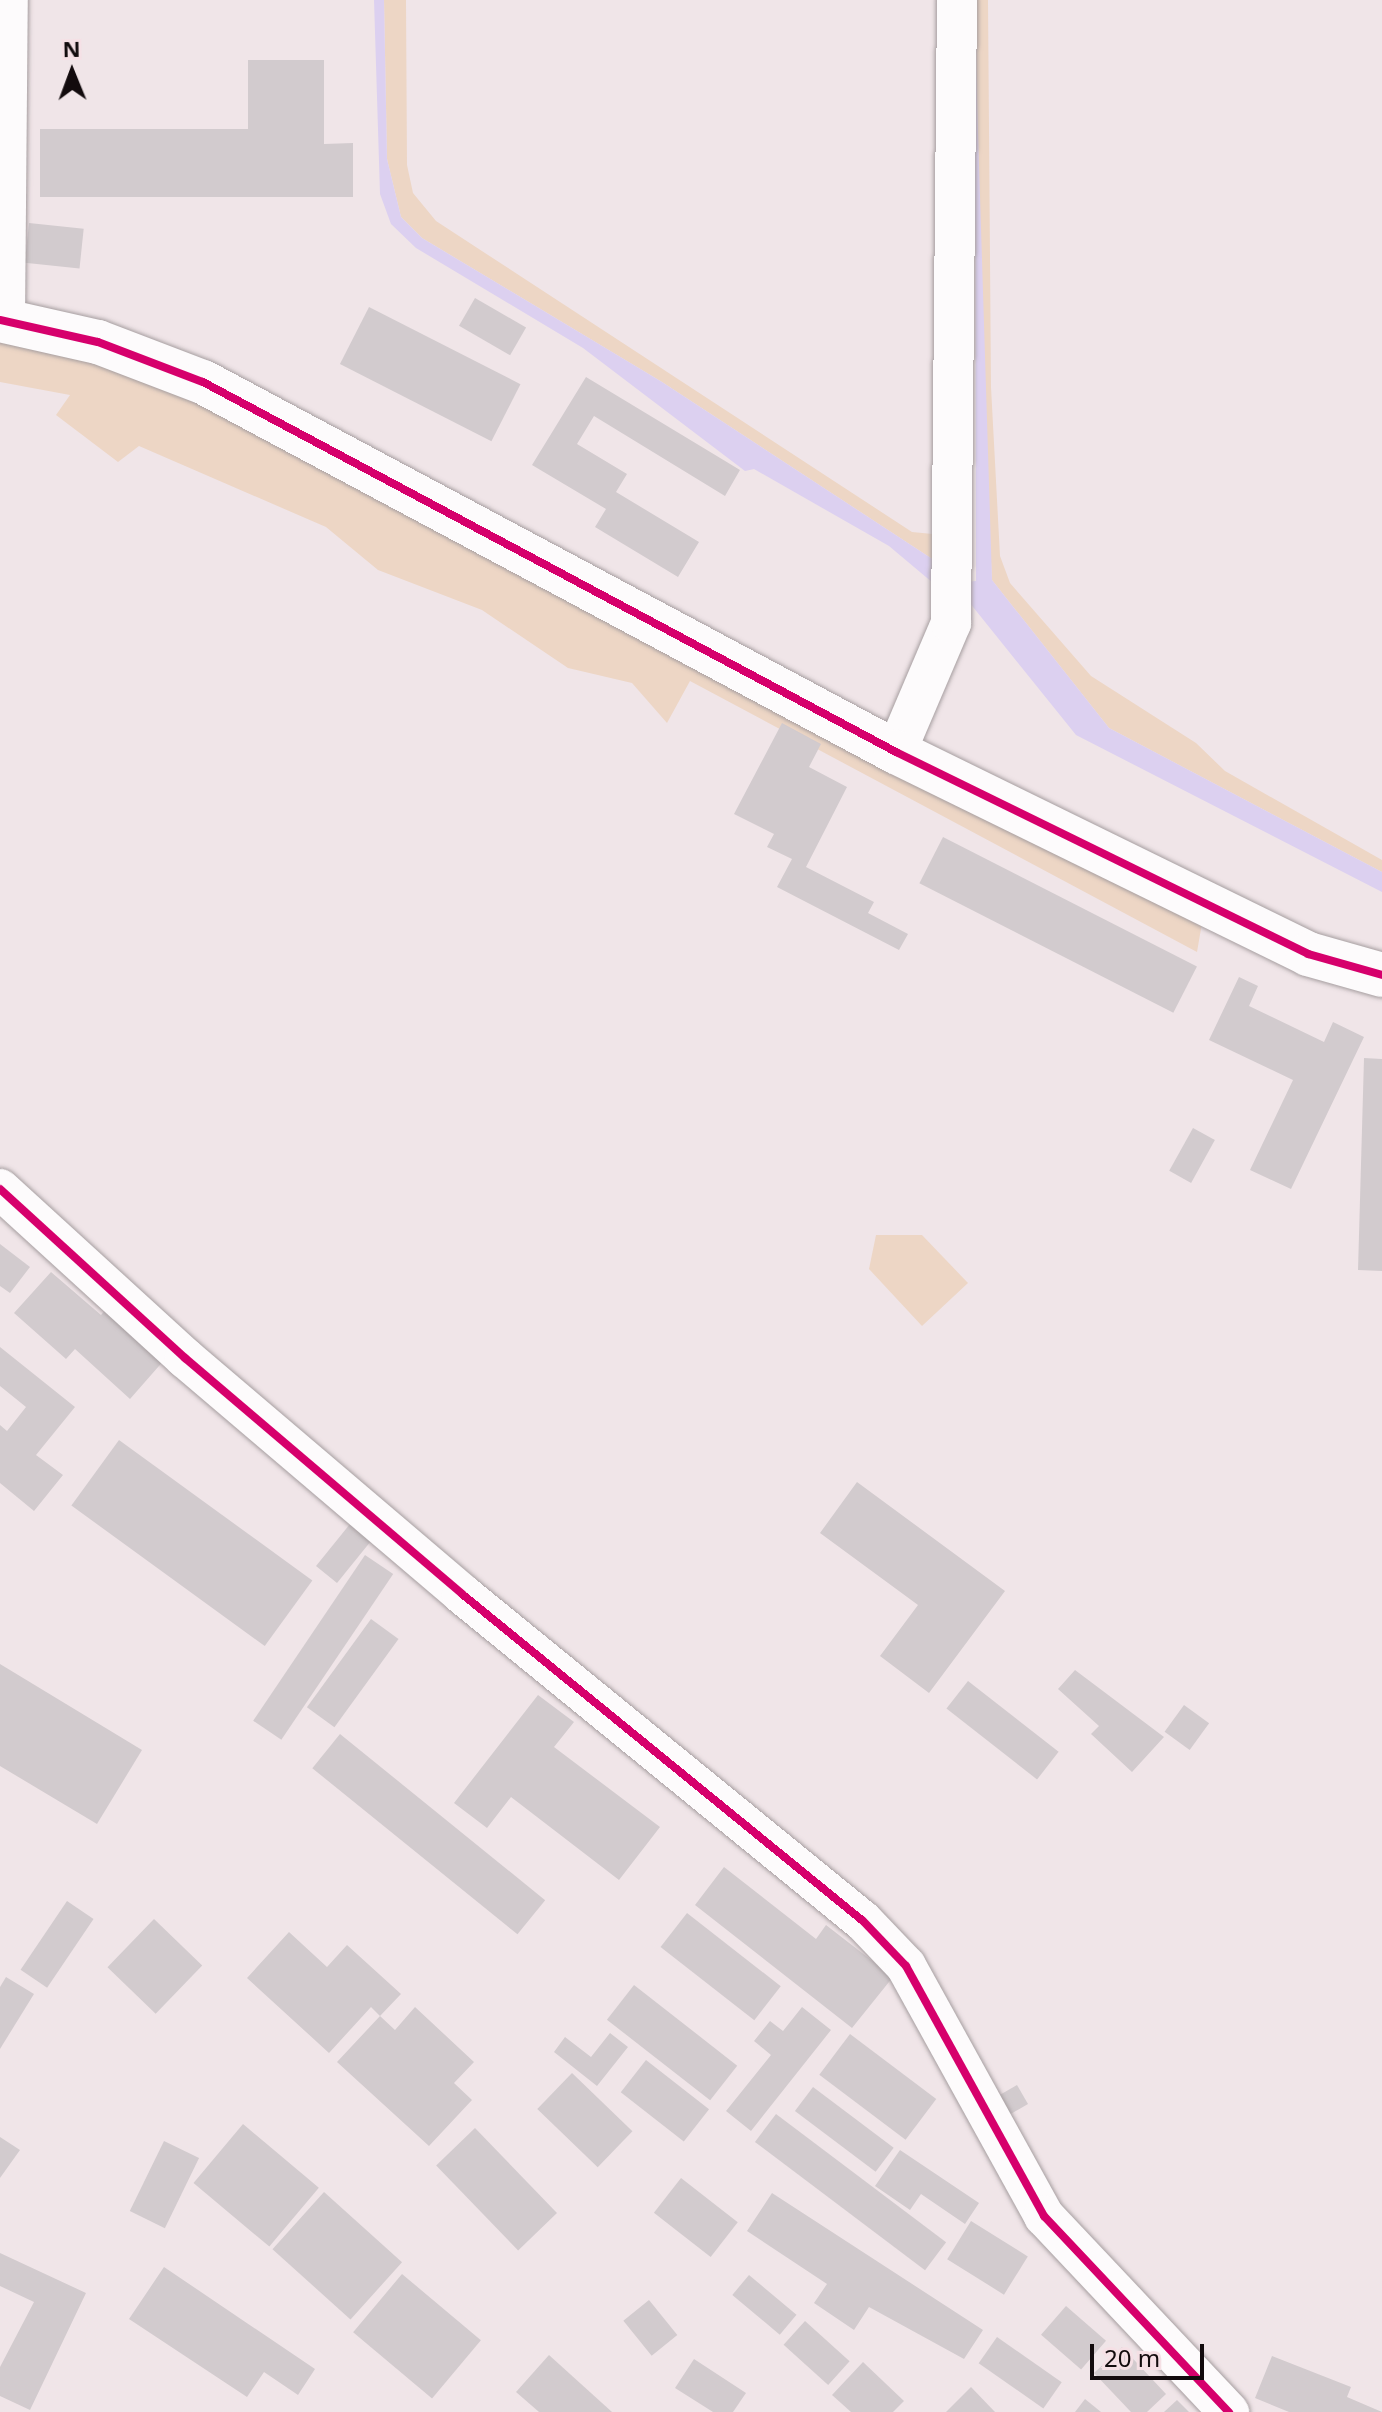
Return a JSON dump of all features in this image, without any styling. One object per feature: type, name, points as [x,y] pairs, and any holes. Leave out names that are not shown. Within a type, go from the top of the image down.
[{"type":"street","points":[[8,0],[3,320],[98,342],[203,382],[896,752],[1308,954],[1382,975]]},
{"type":"street","points":[[896,752],[951,623],[957,0]]},
{"type":"street","points":[[0,1189],[426,1563],[863,1921],[906,1966],[1044,2216],[1229,2412]]},
{"type":"shaded area","points":[[374,0],[384,0],[387,159],[401,217],[422,238],[662,382],[943,566],[939,588],[889,546],[754,469],[745,471],[583,348],[416,248],[391,224],[380,194]]},
{"type":"shaded area","points":[[384,0],[406,0],[407,165],[413,193],[436,221],[912,532],[943,535],[943,566],[662,382],[422,238],[401,217],[387,159]]},
{"type":"shaded area","points":[[976,0],[988,0],[991,387],[1000,556],[1010,583],[1091,676],[1196,743],[1225,771],[1382,860],[1382,872],[1109,728],[992,580],[981,371]]},
{"type":"shaded area","points":[[975,36],[992,580],[1109,728],[1382,872],[1382,892],[1076,735],[965,597],[965,582],[976,581]]},
{"type":"shaded area","points":[[0,340],[80,357],[212,402],[1202,923],[1197,952],[690,681],[667,723],[632,683],[568,668],[482,610],[378,570],[326,527],[139,446],[118,462],[56,415],[70,395],[0,382]]},
{"type":"shaded area","points":[[876,1235],[922,1235],[968,1283],[922,1326],[869,1269]]},
{"type":"building","points":[[248,60],[324,60],[324,144],[353,143],[353,197],[40,197],[40,129],[248,129]]},
{"type":"building","points":[[29,223],[84,229],[80,269],[25,263]]},
{"type":"building","points":[[475,298],[526,328],[510,355],[459,326]]},
{"type":"building","points":[[369,307],[520,384],[491,441],[340,364]]},
{"type":"building","points":[[586,377],[740,470],[725,496],[594,416],[577,444],[627,474],[616,492],[699,542],[678,577],[595,527],[606,509],[532,465]]},
{"type":"building","points":[[782,723],[821,744],[809,767],[847,787],[806,867],[874,902],[868,913],[908,934],[899,950],[777,887],[792,859],[767,847],[774,834],[734,814]]},
{"type":"building","points":[[943,837],[1197,966],[1173,1013],[919,883]]},
{"type":"building","points":[[1239,977],[1258,986],[1249,1006],[1324,1042],[1333,1022],[1364,1037],[1291,1189],[1250,1170],[1293,1080],[1209,1040]]},
{"type":"building","points":[[1364,1058],[1382,1059],[1382,1271],[1358,1270]]},
{"type":"building","points":[[1193,1128],[1215,1140],[1191,1183],[1169,1171]]},
{"type":"building","points":[[0,1244],[30,1267],[10,1293],[0,1286]]},
{"type":"building","points":[[51,1272],[101,1315],[108,1307],[166,1358],[130,1399],[75,1349],[66,1359],[14,1313]]},
{"type":"building","points":[[0,1347],[75,1407],[36,1455],[63,1475],[34,1511],[0,1483],[0,1425],[7,1431],[26,1407],[0,1386]]},
{"type":"building","points":[[119,1440],[312,1580],[265,1646],[71,1506]]},
{"type":"building","points":[[857,1482],[1005,1591],[929,1693],[880,1656],[918,1605],[820,1533]]},
{"type":"building","points":[[350,1524],[371,1541],[337,1583],[316,1566]]},
{"type":"building","points":[[365,1555],[393,1574],[281,1740],[253,1721]]},
{"type":"building","points":[[371,1619],[399,1639],[334,1727],[307,1707]]},
{"type":"building","points":[[0,1664],[142,1750],[97,1824],[0,1766]]},
{"type":"building","points":[[1075,1670],[1164,1737],[1132,1772],[1091,1734],[1099,1726],[1058,1689]]},
{"type":"building","points":[[968,1681],[1059,1752],[1037,1779],[946,1709]]},
{"type":"building","points":[[538,1695],[574,1722],[554,1747],[660,1827],[619,1880],[511,1797],[487,1828],[454,1803]]},
{"type":"building","points":[[1184,1705],[1209,1723],[1190,1750],[1165,1732]]},
{"type":"building","points":[[340,1734],[545,1900],[517,1934],[312,1768]]},
{"type":"building","points":[[724,1867],[816,1939],[826,1925],[893,1977],[852,2028],[695,1905]]},
{"type":"building","points":[[67,1901],[94,1919],[47,1988],[21,1970]]},
{"type":"building","points":[[687,1913],[781,1986],[754,2020],[661,1947]]},
{"type":"building","points":[[154,1919],[202,1966],[156,2014],[107,1967]]},
{"type":"building","points":[[289,1932],[327,1967],[347,1945],[401,1994],[380,2016],[371,2007],[329,2053],[247,1978]]},
{"type":"building","points":[[6,1977],[34,1994],[0,2049],[0,1987]]},
{"type":"building","points":[[634,1985],[737,2066],[710,2100],[607,2020]]},
{"type":"building","points":[[415,2007],[474,2062],[454,2083],[472,2100],[429,2146],[337,2062],[380,2016],[395,2030]]},
{"type":"building","points":[[802,2007],[831,2030],[751,2131],[726,2111],[771,2055],[754,2041],[770,2021],[783,2031]]},
{"type":"building","points":[[610,2033],[628,2047],[597,2086],[554,2052],[565,2037],[591,2057]]},
{"type":"building","points":[[850,2034],[936,2099],[906,2140],[819,2075]]},
{"type":"building","points":[[646,2060],[709,2109],[684,2142],[621,2092]]},
{"type":"building","points":[[572,2073],[632,2131],[598,2167],[537,2109]]},
{"type":"building","points":[[1017,2085],[1028,2104],[1002,2119],[991,2100]]},
{"type":"building","points":[[813,2087],[894,2148],[876,2172],[795,2111]]},
{"type":"building","points":[[776,2114],[946,2242],[925,2270],[755,2142]]},
{"type":"building","points":[[243,2124],[319,2188],[269,2247],[194,2183]]},
{"type":"building","points":[[475,2128],[557,2213],[518,2250],[436,2166]]},
{"type":"building","points":[[0,2137],[20,2150],[0,2178]]},
{"type":"building","points":[[164,2141],[199,2158],[165,2228],[130,2211]]},
{"type":"building","points":[[900,2150],[979,2203],[965,2224],[921,2194],[910,2210],[875,2186]]},
{"type":"building","points":[[681,2178],[738,2222],[711,2257],[654,2213]]},
{"type":"building","points":[[324,2192],[402,2262],[351,2319],[272,2249]]},
{"type":"building","points":[[772,2193],[983,2330],[964,2359],[869,2307],[854,2330],[814,2303],[827,2284],[747,2231]]},
{"type":"building","points":[[971,2221],[1028,2257],[1004,2295],[947,2259]]},
{"type":"building","points":[[0,2253],[86,2293],[30,2410],[0,2396],[0,2367],[34,2302],[0,2286]]},
{"type":"building","points":[[164,2267],[315,2369],[298,2395],[264,2372],[247,2397],[129,2319]]},
{"type":"building","points":[[402,2274],[481,2340],[432,2398],[353,2332]]},
{"type":"building","points":[[749,2275],[796,2315],[780,2335],[732,2295]]},
{"type":"building","points":[[649,2300],[677,2335],[652,2356],[623,2321]]},
{"type":"building","points":[[1066,2306],[1106,2341],[1081,2369],[1041,2335]]},
{"type":"building","points":[[805,2321],[850,2361],[828,2385],[784,2345]]},
{"type":"building","points":[[997,2337],[1062,2382],[1043,2409],[979,2363]]},
{"type":"building","points":[[1122,2347],[1166,2394],[1147,2412],[1131,2412],[1094,2373]]},
{"type":"building","points":[[549,2355],[612,2412],[539,2412],[516,2392]]},
{"type":"building","points":[[1272,2356],[1351,2387],[1347,2397],[1382,2412],[1289,2412],[1255,2398]]},
{"type":"building","points":[[694,2359],[746,2393],[733,2412],[713,2412],[675,2388]]},
{"type":"building","points":[[863,2362],[904,2401],[893,2412],[851,2412],[832,2395]]},
{"type":"building","points":[[971,2387],[995,2412],[946,2412]]},
{"type":"building","points":[[1085,2399],[1101,2412],[1075,2412]]},
{"type":"building","points":[[1177,2400],[1189,2412],[1164,2412]]},
{"type":"cycle path","points":[[0,320],[98,342],[203,382],[896,752],[1308,954],[1382,975]]},
{"type":"cycle path","points":[[0,1189],[185,1358],[462,1594],[863,1921],[906,1966],[1044,2216],[1229,2412]]}]
